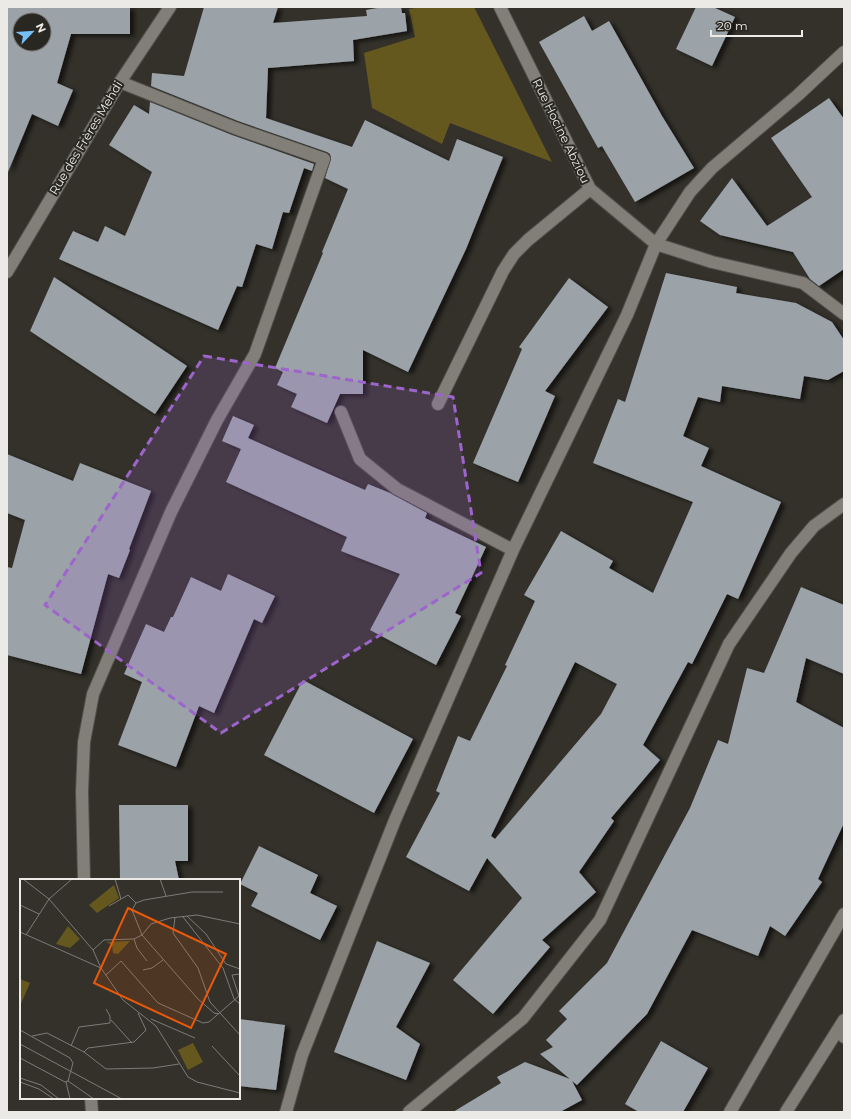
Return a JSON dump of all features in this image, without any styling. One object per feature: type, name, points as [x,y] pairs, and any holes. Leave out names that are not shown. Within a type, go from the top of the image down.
[{"type":"street","name":"Rue Hocine Abziou","points":[[500,7],[590,189],[656,244],[712,262],[803,283],[844,314]]},
{"type":"street","name":"Rue des Frères Mehdi","points":[[7,272],[120,82],[171,8]]},
{"type":"street","points":[[286,1112],[302,1055],[395,820],[513,550],[627,315],[656,244],[690,192],[712,168],[798,95],[844,52]]},
{"type":"street","points":[[84,879],[82,792],[84,742],[94,694],[171,512],[217,420],[255,354],[324,159],[235,128],[120,82]]},
{"type":"street","points":[[438,404],[503,271],[514,254],[528,240],[590,189]]},
{"type":"street","points":[[341,412],[360,459],[397,489],[513,550]]},
{"type":"street","points":[[409,1112],[523,1018],[600,920],[729,644],[791,553],[814,526],[844,504]]},
{"type":"street","points":[[730,1112],[844,914]]},
{"type":"street","points":[[786,1112],[843,1028]]},
{"type":"street","points":[[91,1099],[92,1112]]},
{"type":"highlighted area","points":[[204,356],[453,397],[481,573],[221,733],[45,605]]},
{"type":"shaded area","points":[[422,7],[474,7],[552,162],[450,123],[442,144],[372,108],[364,53],[415,37],[409,9]]},
{"type":"building","points":[[7,7],[130,7],[130,34],[71,34],[57,83],[73,90],[58,126],[32,114],[8,172]]},
{"type":"building","points":[[204,7],[278,7],[273,23],[367,16],[366,10],[383,7],[401,7],[402,13],[405,13],[407,31],[353,40],[354,61],[268,68],[266,118],[352,147],[365,120],[449,161],[457,139],[503,157],[466,249],[408,372],[363,350],[363,394],[340,394],[327,423],[291,407],[297,394],[277,385],[283,372],[275,368],[348,189],[325,178],[331,158],[330,154],[327,152],[238,121],[151,86],[152,73],[184,76]]},
{"type":"building","points":[[696,7],[713,7],[735,17],[712,66],[676,49]]},
{"type":"building","points":[[584,16],[592,31],[609,21],[662,116],[694,168],[635,202],[602,146],[598,148],[539,42]]},
{"type":"building","points":[[829,98],[844,119],[844,269],[819,286],[810,279],[793,252],[720,235],[700,221],[732,178],[767,226],[812,197],[771,138]]},
{"type":"building","points":[[150,102],[232,135],[314,164],[312,171],[304,168],[289,213],[283,212],[272,249],[256,244],[242,287],[237,286],[218,330],[59,259],[73,231],[98,242],[105,226],[125,236],[152,172],[109,145],[134,105],[149,114]]},
{"type":"building","points":[[666,273],[737,287],[736,293],[796,303],[832,322],[844,340],[844,371],[828,380],[804,376],[800,399],[722,386],[720,402],[698,397],[683,436],[709,448],[701,466],[781,502],[738,599],[727,594],[692,664],[688,662],[643,745],[660,760],[611,818],[614,821],[579,872],[596,892],[542,940],[550,947],[493,1014],[453,980],[522,898],[487,858],[469,891],[406,857],[440,793],[436,791],[458,736],[470,741],[507,666],[505,665],[535,601],[524,595],[561,531],[613,561],[609,568],[653,593],[693,502],[593,463],[618,399],[625,402]],"holes":[[[575,662],[617,684],[601,714],[495,839],[491,836]]]},
{"type":"building","points":[[54,277],[187,366],[155,414],[30,331]]},
{"type":"building","points":[[569,278],[608,307],[545,391],[555,396],[518,482],[473,463],[522,349],[519,347]]},
{"type":"building","points":[[233,416],[254,425],[248,438],[365,490],[368,484],[390,493],[427,513],[425,518],[486,547],[455,613],[461,616],[436,665],[370,630],[400,574],[341,551],[347,537],[226,482],[241,449],[222,441]]},
{"type":"building","points":[[7,454],[73,481],[80,463],[151,491],[119,578],[108,574],[81,674],[7,655],[7,567],[12,568],[25,520],[7,513]]},
{"type":"building","points":[[228,574],[275,596],[262,623],[254,619],[214,713],[199,706],[176,767],[118,745],[142,682],[124,674],[146,624],[164,632],[171,617],[173,617],[191,577],[221,591]]},
{"type":"building","points":[[801,587],[844,605],[844,674],[806,658],[796,702],[844,728],[844,823],[818,879],[822,882],[785,936],[770,926],[758,956],[692,930],[647,1014],[577,1085],[572,1081],[582,1100],[560,1112],[453,1112],[501,1083],[497,1077],[525,1062],[570,1079],[540,1054],[553,1047],[546,1040],[567,1019],[559,1011],[607,963],[690,808],[718,740],[728,744],[747,668],[764,673]]},
{"type":"building","points":[[303,680],[413,739],[374,813],[264,755]]},
{"type":"building","points":[[119,805],[188,805],[188,861],[175,861],[179,879],[120,879]]},
{"type":"building","points":[[259,846],[318,875],[310,893],[337,906],[320,940],[251,906],[258,893],[240,884]]},
{"type":"building","points":[[377,941],[430,963],[396,1027],[420,1044],[406,1080],[334,1052]]},
{"type":"building","points":[[240,1019],[285,1025],[276,1090],[240,1086]]},
{"type":"building","points":[[661,1041],[708,1068],[683,1112],[639,1112],[625,1104]]}]
